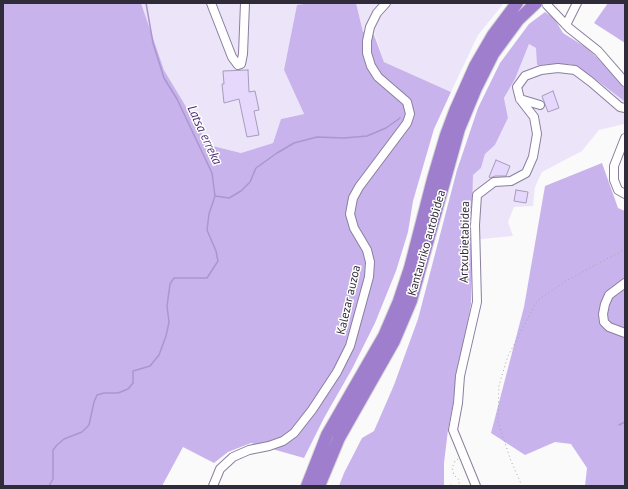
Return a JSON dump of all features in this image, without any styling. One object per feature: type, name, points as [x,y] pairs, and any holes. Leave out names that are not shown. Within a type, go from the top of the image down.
[{"type":"highway","name":"Kantauriko autobidea","points":[[320,486],[339,438],[394,341],[411,301],[459,130],[476,88],[493,54],[518,20],[541,4]]},
{"type":"highway","name":"Kantauriko autobidea","points":[[307,486],[327,435],[384,336],[410,268],[446,135],[455,111],[475,66],[493,35],[515,6]]},
{"type":"street","points":[[211,3],[232,57],[238,65],[241,64],[243,54],[245,3]]},
{"type":"street","name":"Kalezar auzoa","points":[[213,486],[220,469],[233,457],[249,450],[269,446],[283,441],[294,433],[312,410],[337,372],[350,346],[369,277],[370,262],[367,250],[354,228],[350,214],[353,198],[359,187],[407,122],[410,114],[407,102],[378,77],[371,66],[367,53],[367,41],[370,27],[377,13],[386,3]]},
{"type":"street","points":[[566,25],[577,3]]},
{"type":"street","points":[[541,4],[598,51],[625,82]]},
{"type":"street","points":[[540,105],[520,99],[518,87],[525,76],[541,70],[558,68],[575,70],[620,107],[625,108]]},
{"type":"street","name":"Artxubietabidea","points":[[476,486],[453,430],[458,403],[460,376],[476,302],[475,225],[477,195],[494,182],[511,181],[526,173],[533,157],[537,134],[534,117],[520,99]]},
{"type":"street","points":[[625,138],[614,166],[614,180],[618,190],[625,194]]},
{"type":"street","points":[[625,283],[609,295],[604,304],[603,314],[604,322],[609,327],[625,333]]},
{"type":"path","points":[[522,486],[511,461],[498,422],[499,385],[508,356],[537,302],[564,282],[625,249]]},
{"type":"path","points":[[459,486],[459,480],[454,475],[452,468],[455,461],[463,455]]},
{"type":"path","points":[[450,485],[454,486]]},
{"type":"shaded area","points":[[3,3],[141,3],[164,70],[209,145],[241,153],[273,143],[281,119],[304,114],[284,70],[297,5],[312,3],[356,3],[363,32],[373,32],[384,62],[451,92],[434,129],[413,201],[408,232],[396,271],[375,323],[304,458],[251,443],[228,452],[214,463],[183,447],[162,486],[3,486]]},
{"type":"shaded area","points":[[141,3],[312,3],[284,70],[304,114],[281,119],[273,143],[241,153],[209,145],[164,70]]},
{"type":"shaded area","points":[[356,3],[504,3],[478,35],[451,92],[384,62],[374,32],[363,32]]},
{"type":"shaded area","points":[[608,3],[625,3],[625,43],[594,23]]},
{"type":"shaded area","points":[[545,12],[554,18],[563,33],[587,48],[615,75],[625,89],[624,101],[595,79],[570,64],[537,65],[536,48],[529,44],[515,79],[504,98],[508,118],[495,145],[485,154],[481,168],[473,175],[472,217],[467,224],[472,240],[471,304],[457,373],[448,430],[444,463],[444,485],[339,486],[362,438],[374,431],[394,385],[418,319],[457,170],[478,108],[500,63],[529,24]]},
{"type":"shaded area","points":[[529,44],[536,48],[548,65],[569,64],[595,79],[624,101],[624,124],[599,130],[582,151],[542,172],[535,187],[533,206],[514,207],[508,222],[513,236],[472,240],[467,224],[472,217],[473,175],[481,168],[485,154],[495,145],[508,118],[504,98],[515,79]]},
{"type":"shaded area","points":[[602,163],[618,208],[625,211],[625,486],[585,486],[587,468],[571,444],[555,442],[525,455],[491,433],[524,307],[545,186]]},
{"type":"building","points":[[248,70],[249,92],[255,91],[259,110],[254,111],[259,135],[247,137],[239,99],[224,103],[222,84],[224,84],[223,71]]},
{"type":"building","points":[[553,91],[559,108],[548,112],[542,96]]},
{"type":"building","points":[[496,160],[510,166],[506,176],[495,176],[490,178],[489,177]]},
{"type":"building","points":[[516,190],[528,192],[526,203],[514,201]]},
{"type":"waterway","name":"Latsa erreka","points":[[49,486],[53,479],[53,450],[64,439],[82,432],[89,425],[97,395],[104,393],[118,393],[128,389],[133,383],[133,371],[150,366],[159,355],[169,322],[167,306],[170,284],[174,278],[207,278],[218,261],[216,251],[207,230],[209,214],[215,196],[212,173],[177,99],[164,78],[153,43],[146,3]]},
{"type":"waterway","points":[[215,196],[229,198],[241,191],[250,182],[256,168],[294,143],[317,137],[344,138],[367,136],[386,128],[400,118]]},
{"type":"waterway","points":[[619,425],[625,422]]}]
